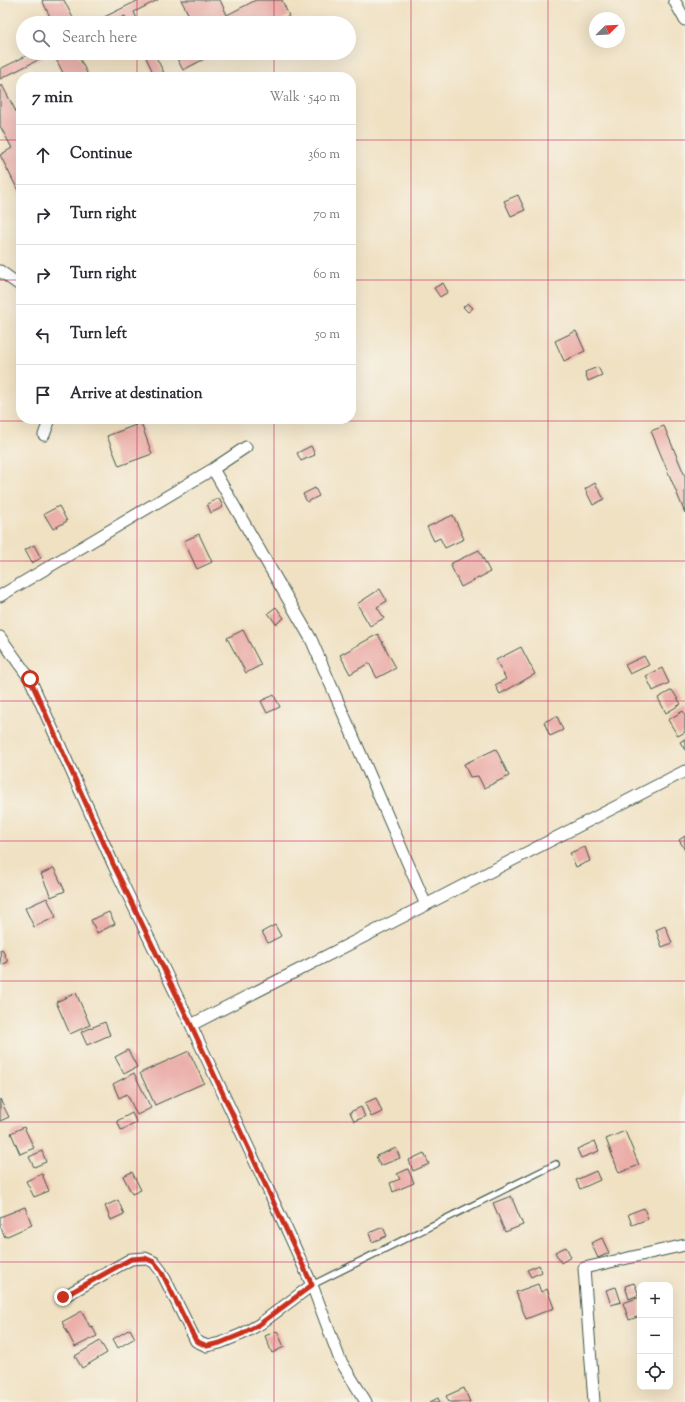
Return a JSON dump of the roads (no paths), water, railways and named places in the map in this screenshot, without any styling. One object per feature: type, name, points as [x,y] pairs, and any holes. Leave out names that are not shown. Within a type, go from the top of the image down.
[{"type":"street","points":[[674,0],[685,20]]},
{"type":"street","points":[[0,271],[16,282]]},
{"type":"street","points":[[44,435],[48,424]]},
{"type":"street","points":[[0,596],[213,469],[246,447]]},
{"type":"street","points":[[213,469],[311,638],[426,904]]},
{"type":"street","points":[[0,637],[30,679],[114,866],[191,1025],[312,1285],[340,1360],[366,1402]]},
{"type":"street","points":[[191,1025],[685,771]]},
{"type":"street","points":[[594,1402],[584,1268],[685,1245]]},
{"type":"street","points":[[63,1297],[131,1259],[145,1258],[154,1262],[161,1271],[196,1341],[207,1346],[220,1343],[242,1334],[260,1324],[312,1285]]},
{"type":"lane","points":[[312,1285],[556,1164]]}]
